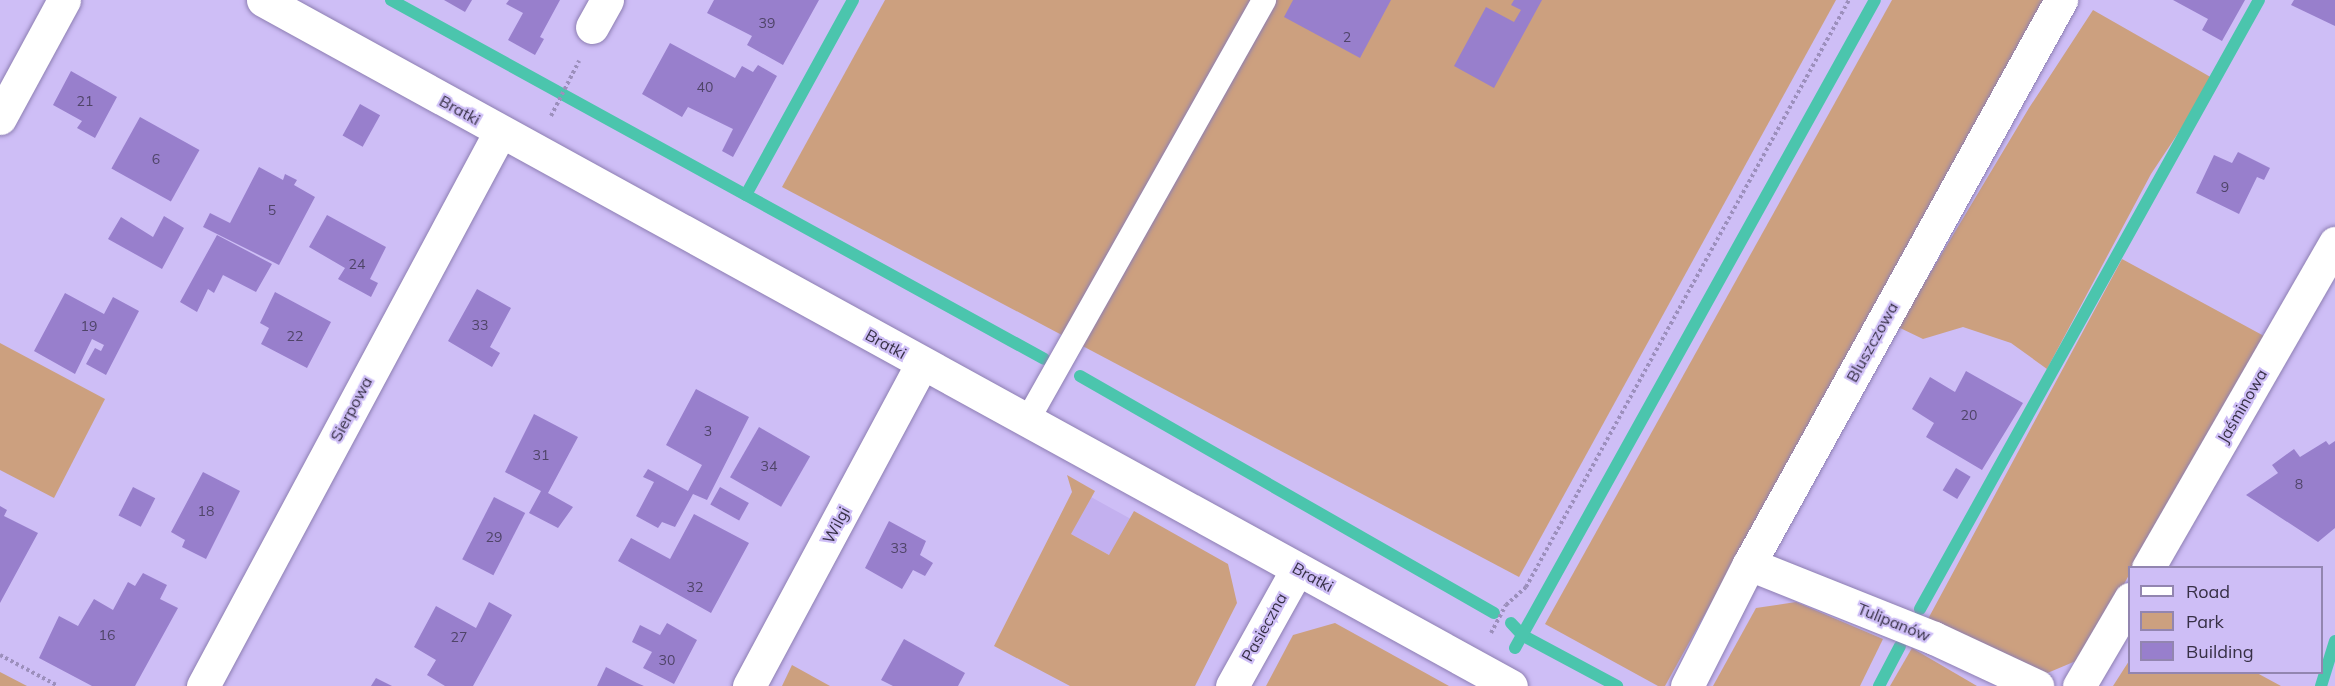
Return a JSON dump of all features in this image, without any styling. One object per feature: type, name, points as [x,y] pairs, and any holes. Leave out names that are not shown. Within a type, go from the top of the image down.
[{"type":"street","points":[[0,118],[64,0]]},
{"type":"street","name":"Bratki","points":[[263,0],[1511,686]]},
{"type":"street","name":"Bluszczowa","points":[[1687,686],[1749,564],[2061,0]]},
{"type":"street","name":"Sierpowa","points":[[203,686],[500,132]]},
{"type":"street","name":"Jaśminowa","points":[[2149,566],[2331,257]]},
{"type":"street","name":"Wilgi","points":[[749,686],[922,364]]},
{"type":"street","name":"Tulipanów","points":[[1749,564],[1934,638],[2037,686]]},
{"type":"street","name":"Pasieczna","points":[[1232,686],[1296,568]]},
{"type":"street","points":[[2079,686],[2128,602]]},
{"type":"lane","points":[[1027,421],[1264,0]]},
{"type":"path","points":[[1472,664],[1506,605],[1526,586],[1849,0]]},
{"type":"path","points":[[555,108],[570,80]]},
{"type":"path","points":[[0,655],[58,686]]},
{"type":"shaded area","points":[[1091,497],[1130,519],[1110,556],[1071,534]]},
{"type":"green space","points":[[885,0],[1836,0],[1519,577],[782,187]]},
{"type":"green space","points":[[1892,0],[2046,0],[1665,686],[1658,686],[1545,624]]},
{"type":"green space","points":[[2093,10],[2214,79],[2151,174],[2047,369],[2011,343],[1963,327],[1923,339],[1898,327],[2029,108]]},
{"type":"green space","points":[[2122,259],[2264,336],[2135,566],[2128,566],[2128,577],[2083,658],[2045,674],[1928,619]]},
{"type":"green space","points":[[0,343],[105,399],[54,498],[0,470]]},
{"type":"green space","points":[[1067,475],[1095,491],[1071,534],[1109,555],[1134,511],[1228,564],[1237,603],[1195,686],[1070,686],[994,646],[1072,492]]},
{"type":"green space","points":[[1796,602],[1883,639],[1860,686],[1713,686],[1756,608]]},
{"type":"green space","points":[[1335,623],[1449,686],[1266,686],[1293,635]]},
{"type":"green space","points":[[1912,648],[1977,686],[1890,686]]},
{"type":"green space","points":[[2128,663],[2128,674],[2259,674],[2281,686],[2113,686]]},
{"type":"green space","points":[[792,665],[830,686],[782,686]]},
{"type":"green space","points":[[0,672],[27,686],[0,686]]},
{"type":"building","points":[[444,0],[472,0],[465,12]]},
{"type":"building","points":[[509,0],[560,0],[540,37],[544,39],[535,55],[508,40],[523,13],[506,4]]},
{"type":"building","points":[[714,0],[819,0],[783,65],[747,45],[752,36],[707,13]]},
{"type":"building","points":[[1293,0],[1391,0],[1360,58],[1284,17]]},
{"type":"building","points":[[1514,0],[1542,0],[1494,88],[1454,66],[1486,7],[1514,22],[1521,10],[1511,5]]},
{"type":"building","points":[[2173,0],[2245,0],[2222,41],[2202,30],[2208,19]]},
{"type":"building","points":[[2294,0],[2335,0],[2335,26],[2291,5]]},
{"type":"building","points":[[670,43],[735,78],[742,66],[753,72],[758,65],[777,76],[733,157],[722,151],[733,129],[688,107],[682,117],[642,94]]},
{"type":"building","points":[[71,71],[117,97],[95,138],[77,128],[82,121],[53,105]]},
{"type":"building","points":[[360,104],[380,115],[363,147],[343,135]]},
{"type":"building","points":[[140,117],[199,150],[171,202],[111,169]]},
{"type":"building","points":[[2238,152],[2270,168],[2264,180],[2257,177],[2239,214],[2196,193],[2214,155],[2232,163]]},
{"type":"building","points":[[259,167],[283,180],[285,174],[297,180],[294,185],[315,197],[279,265],[203,227],[210,213],[230,223]]},
{"type":"building","points":[[327,215],[386,247],[370,279],[378,283],[371,297],[338,279],[345,268],[309,247]]},
{"type":"building","points":[[164,216],[184,228],[162,269],[108,239],[121,217],[153,237]]},
{"type":"building","points":[[217,235],[272,264],[256,292],[223,275],[214,293],[208,289],[197,312],[180,302]]},
{"type":"building","points":[[477,289],[511,308],[490,347],[500,353],[492,367],[448,341]]},
{"type":"building","points":[[275,292],[331,322],[307,368],[261,344],[269,328],[260,323]]},
{"type":"building","points":[[65,293],[104,314],[113,297],[139,311],[106,375],[86,364],[95,348],[101,351],[104,345],[92,339],[75,374],[34,351]]},
{"type":"building","points":[[1966,371],[2023,403],[1982,470],[1926,437],[1934,423],[1912,409],[1930,377],[1955,392]]},
{"type":"building","points":[[696,389],[749,417],[707,500],[693,494],[675,527],[662,522],[658,528],[636,516],[654,482],[643,477],[648,469],[688,491],[702,465],[666,445]]},
{"type":"building","points":[[534,414],[578,437],[548,493],[573,507],[558,528],[529,513],[541,491],[505,472]]},
{"type":"building","points":[[759,427],[810,456],[781,507],[730,477]]},
{"type":"building","points":[[2326,441],[2329,445],[2335,441],[2335,528],[2318,542],[2246,495],[2278,473],[2272,465],[2294,449],[2300,457]]},
{"type":"building","points":[[1956,468],[1971,477],[1957,499],[1943,490]]},
{"type":"building","points":[[203,472],[240,491],[206,559],[182,547],[185,540],[171,532]]},
{"type":"building","points":[[133,487],[155,498],[141,527],[118,516]]},
{"type":"building","points":[[720,487],[749,503],[739,520],[710,504]]},
{"type":"building","points":[[494,497],[525,513],[493,575],[462,559]]},
{"type":"building","points":[[0,506],[7,510],[4,516],[38,533],[0,603]]},
{"type":"building","points":[[694,514],[749,543],[711,613],[618,561],[631,538],[670,559]]},
{"type":"building","points":[[889,521],[926,541],[920,555],[933,563],[925,576],[913,570],[902,589],[865,568]]},
{"type":"building","points":[[143,573],[167,585],[160,599],[178,608],[135,686],[92,686],[39,658],[59,616],[78,626],[94,599],[113,610],[128,582],[135,586]]},
{"type":"building","points":[[489,602],[512,615],[473,686],[445,686],[427,675],[436,660],[414,647],[436,606],[476,628]]},
{"type":"building","points":[[667,623],[697,640],[674,684],[643,668],[652,652],[632,642],[640,625],[660,635]]},
{"type":"building","points":[[904,639],[965,673],[958,686],[893,686],[881,680]]},
{"type":"building","points":[[606,667],[637,683],[644,686],[597,686]]},
{"type":"building","points":[[376,678],[392,686],[371,686]]},
{"type":"waterway","points":[[391,0],[746,195]]},
{"type":"waterway","points":[[853,0],[746,195],[1044,359]]},
{"type":"waterway","points":[[1515,648],[1875,0]]},
{"type":"waterway","points":[[1920,609],[2259,0]]},
{"type":"waterway","points":[[1080,376],[1494,613]]},
{"type":"waterway","points":[[1511,623],[1522,635],[1617,686]]},
{"type":"waterway","points":[[2321,686],[2335,641]]},
{"type":"waterway","points":[[1879,686],[1900,646]]}]
